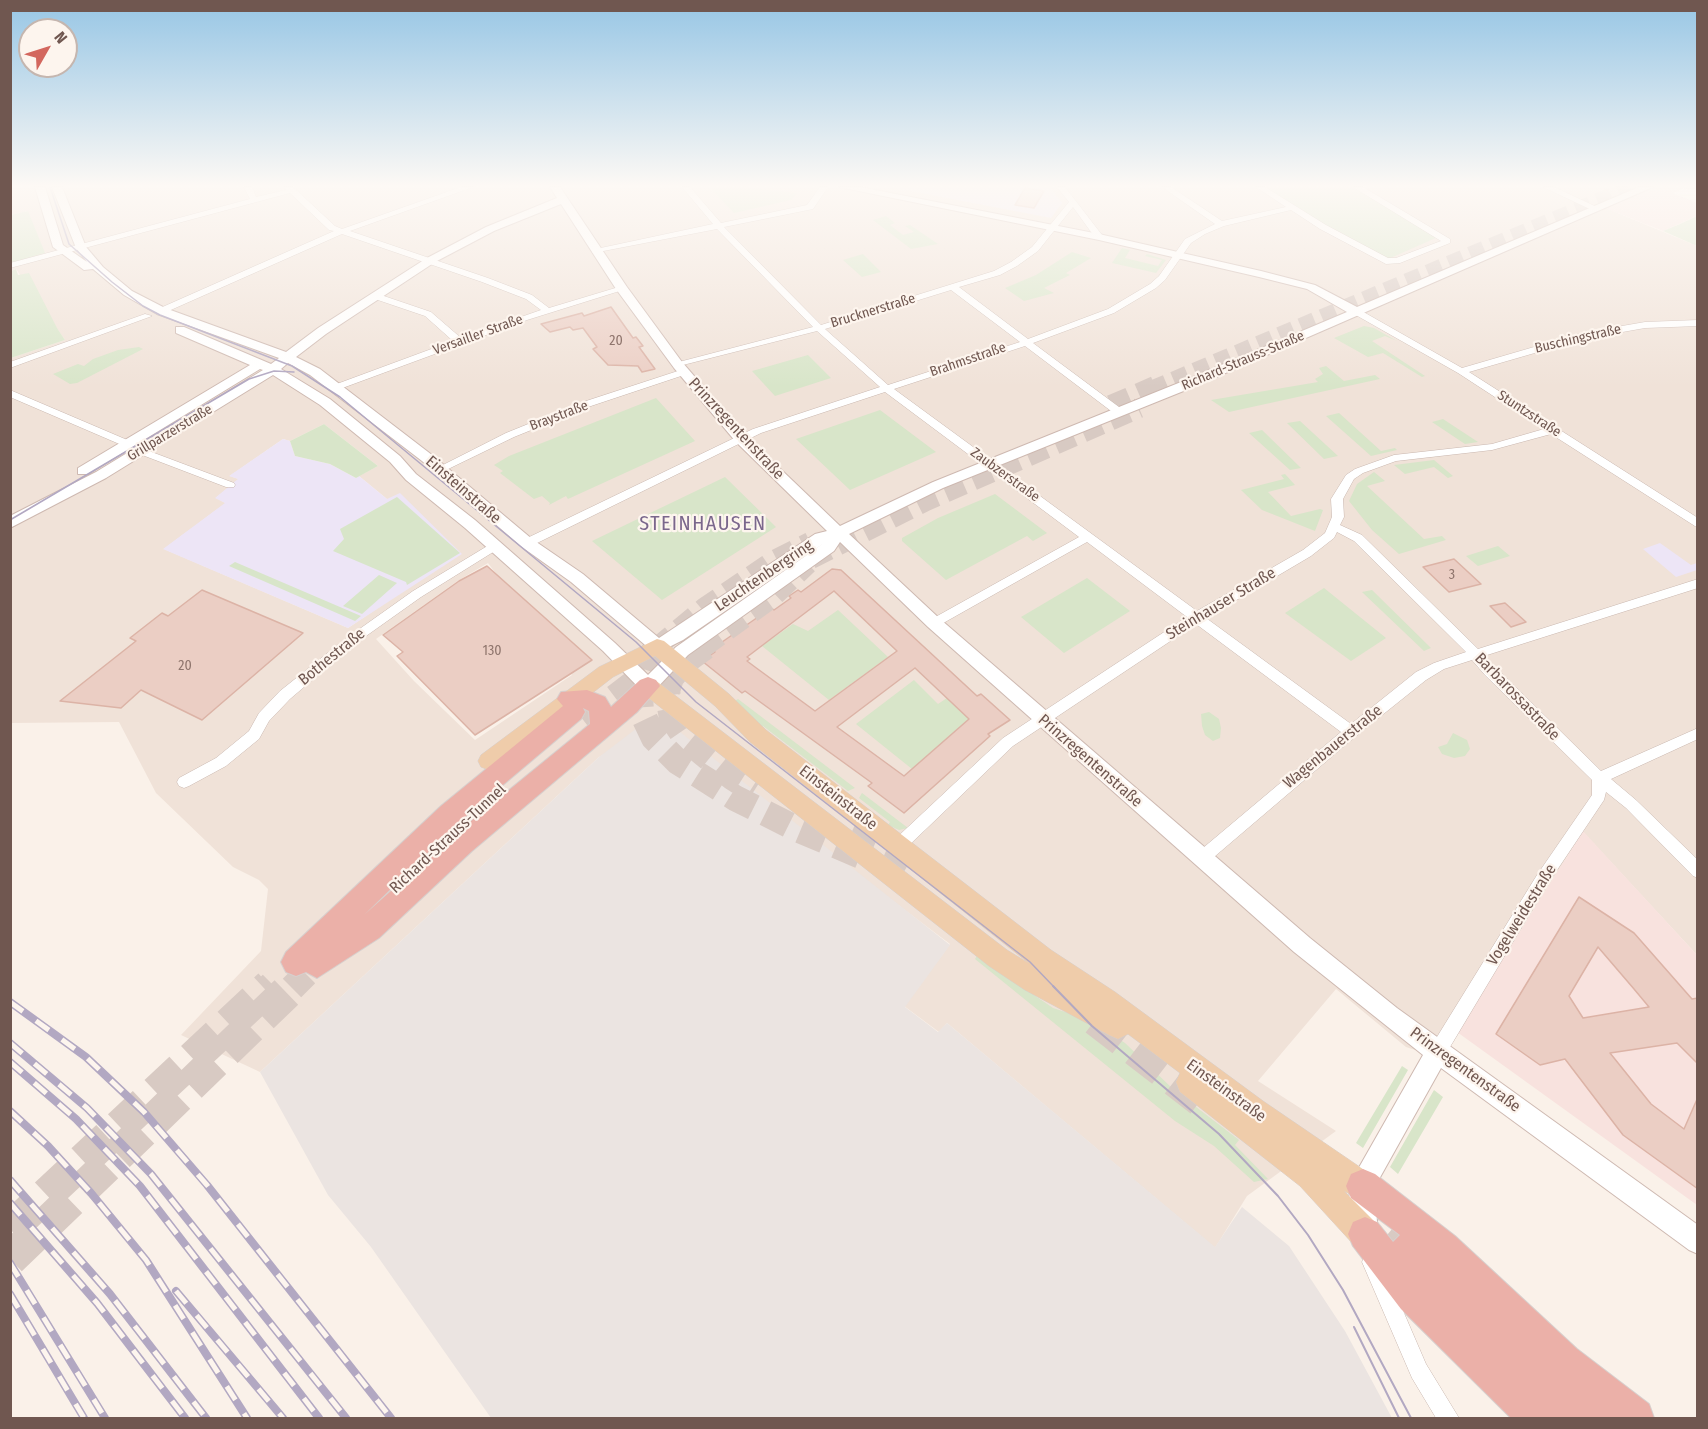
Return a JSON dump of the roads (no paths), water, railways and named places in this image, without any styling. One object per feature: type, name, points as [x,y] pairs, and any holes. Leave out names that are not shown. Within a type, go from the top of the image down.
[{"type":"highway","points":[[489,761],[412,827],[344,897],[307,961],[369,929],[472,835],[582,714],[648,686]]},
{"type":"highway","name":"Einsteinstraße","points":[[1363,1186],[1403,1214],[1429,1273],[1538,1419]]},
{"type":"highway","name":"Einsteinstraße","points":[[1365,1234],[1429,1273],[1564,1362],[1635,1419]]},
{"type":"highway","points":[[1429,1273],[1566,1419]]},
{"type":"highway","points":[[1429,1273],[1601,1419]]},
{"type":"main road","name":"Einsteinstraße","points":[[78,254],[148,316],[295,381],[331,407],[494,546],[648,686],[998,958],[1020,973],[1093,1011],[1125,1032],[1310,1176],[1365,1234]]},
{"type":"main road","name":"Einsteinstraße","points":[[79,254],[128,293],[161,311],[283,355],[337,387],[427,458],[438,470],[527,543],[578,578],[717,695],[758,736],[898,846],[1042,958],[1106,1001],[1253,1111],[1363,1186]]},
{"type":"main road","name":"Grillparzerstraße","points":[[10,523],[265,367],[443,254]]},
{"type":"main road","name":"Prinzregentenstraße","points":[[598,254],[681,369],[741,439],[934,623],[1302,945],[1389,1016],[1698,1241]]},
{"type":"main road","points":[[1171,254],[1293,281],[1311,287],[1357,312]]},
{"type":"main road","name":"Richard-Strauss-Straße","points":[[838,533],[938,485],[1119,412],[1493,254]]},
{"type":"main road","name":"Grillparzerstraße","points":[[10,513],[135,447]]},
{"type":"main road","name":"Leuchtenbergring","points":[[489,761],[582,714],[624,662],[665,653],[829,547],[838,533]]},
{"type":"main road","name":"Leuchtenbergring","points":[[648,686],[665,653]]},
{"type":"main road","points":[[1365,1234],[1363,1186],[1373,1163],[1438,1051]]},
{"type":"street","points":[[10,266],[59,254]]},
{"type":"street","points":[[161,311],[291,254]]},
{"type":"street","points":[[410,254],[529,297],[546,310]]},
{"type":"street","name":"Zaubzerstraße","points":[[746,254],[819,328],[886,388],[1351,732]]},
{"type":"street","name":"Brucknerstraße","points":[[681,369],[953,287],[1014,264],[1028,254]]},
{"type":"street","points":[[1373,254],[1386,261],[1397,261],[1415,254]]},
{"type":"street","name":"Brahmsstraße","points":[[527,543],[741,439],[1076,325],[1130,301],[1162,278],[1177,255]]},
{"type":"street","points":[[953,287],[1119,412]]},
{"type":"street","name":"Versailler Straße","points":[[337,387],[546,310],[622,289]]},
{"type":"street","points":[[375,296],[428,315],[460,342]]},
{"type":"street","name":"Stuntzstraße","points":[[1357,312],[1461,371],[1698,524]]},
{"type":"street","points":[[10,365],[148,316]]},
{"type":"street","name":"Buschingstraße","points":[[1461,371],[1582,336],[1645,325],[1698,323]]},
{"type":"street","name":"Braystraße","points":[[438,470],[510,435],[681,369]]},
{"type":"street","points":[[10,393],[230,485]]},
{"type":"street","points":[[1335,527],[1338,517],[1337,499],[1343,488],[1350,477],[1370,465],[1394,458],[1476,449],[1554,430]]},
{"type":"street","name":"Steinhauser Straße","points":[[898,846],[1008,742],[1042,719],[1059,711],[1197,617],[1307,553],[1330,535],[1335,527]]},
{"type":"street","name":"Barbarossastraße","points":[[1335,527],[1358,538],[1599,778],[1631,804],[1698,871]]},
{"type":"street","points":[[934,623],[1089,536]]},
{"type":"street","name":"Bothestraße","points":[[184,782],[221,762],[254,735],[264,717],[285,696],[348,643],[417,594],[494,546]]},
{"type":"street","name":"Wagenbauerstraße","points":[[1202,858],[1351,732],[1421,676],[1439,666],[1698,583]]},
{"type":"street","points":[[1599,778],[1698,733]]},
{"type":"street","name":"Vogelweidestraße","points":[[1438,1051],[1542,880],[1599,796],[1599,778]]},
{"type":"street","points":[[1365,1234],[1379,1283],[1419,1371],[1449,1419]]},
{"type":"tunnel","points":[[1152,388],[1471,254]]},
{"type":"tunnel","points":[[1111,405],[1155,386]]},
{"type":"tunnel","points":[[811,559],[926,501],[1139,408]]},
{"type":"tunnel","points":[[657,647],[705,607],[774,560],[810,542]]},
{"type":"tunnel","points":[[703,648],[772,598],[808,564]]},
{"type":"tunnel","points":[[641,677],[647,661],[657,647]]},
{"type":"tunnel","points":[[705,647],[683,663],[671,678],[667,691],[672,718],[687,740],[732,777],[754,791]]},
{"type":"tunnel","points":[[641,677],[647,673]]},
{"type":"tunnel","points":[[584,721],[641,677]]},
{"type":"tunnel","points":[[641,677],[639,684],[641,711],[654,738],[678,762],[735,798],[799,830],[866,858]]},
{"type":"tunnel","points":[[850,836],[893,855],[918,870]]},
{"type":"tunnel","points":[[292,988],[306,974]]},
{"type":"tunnel","points":[[10,1229],[270,986]]},
{"type":"tunnel","points":[[10,1259],[293,986]]},
{"type":"tunnel","points":[[1096,1019],[1201,1100]]},
{"type":"tunnel","points":[[1352,1199],[1422,1257]]},
{"type":"tram line","points":[[80,254],[143,306],[160,315],[292,366],[340,397],[636,642],[696,702],[1030,962],[1055,988]]},
{"type":"tram line","points":[[10,520],[249,379],[274,371],[294,372]]},
{"type":"tram line","points":[[1053,986],[1092,1026],[1219,1134],[1278,1196],[1308,1235],[1343,1290],[1411,1418]]},
{"type":"tram line","points":[[1354,1327],[1399,1418]]},
{"type":"railway","points":[[10,1002],[86,1057],[144,1112],[207,1185],[391,1418]]},
{"type":"railway","points":[[10,1043],[87,1108],[151,1174],[346,1418]]},
{"type":"railway","points":[[10,1062],[76,1119],[140,1186],[319,1418]]},
{"type":"railway","points":[[10,1111],[48,1146],[91,1193],[146,1260],[247,1418]]},
{"type":"railway","points":[[10,1180],[110,1294],[206,1418]]},
{"type":"railway","points":[[10,1203],[97,1303],[185,1418]]},
{"type":"railway","points":[[10,1263],[105,1418]]},
{"type":"railway","points":[[176,1291],[283,1418]]},
{"type":"railway","points":[[10,1294],[84,1418]]},
{"type":"district","name":"STEINHAUSEN","points":[[703,524]]}]
